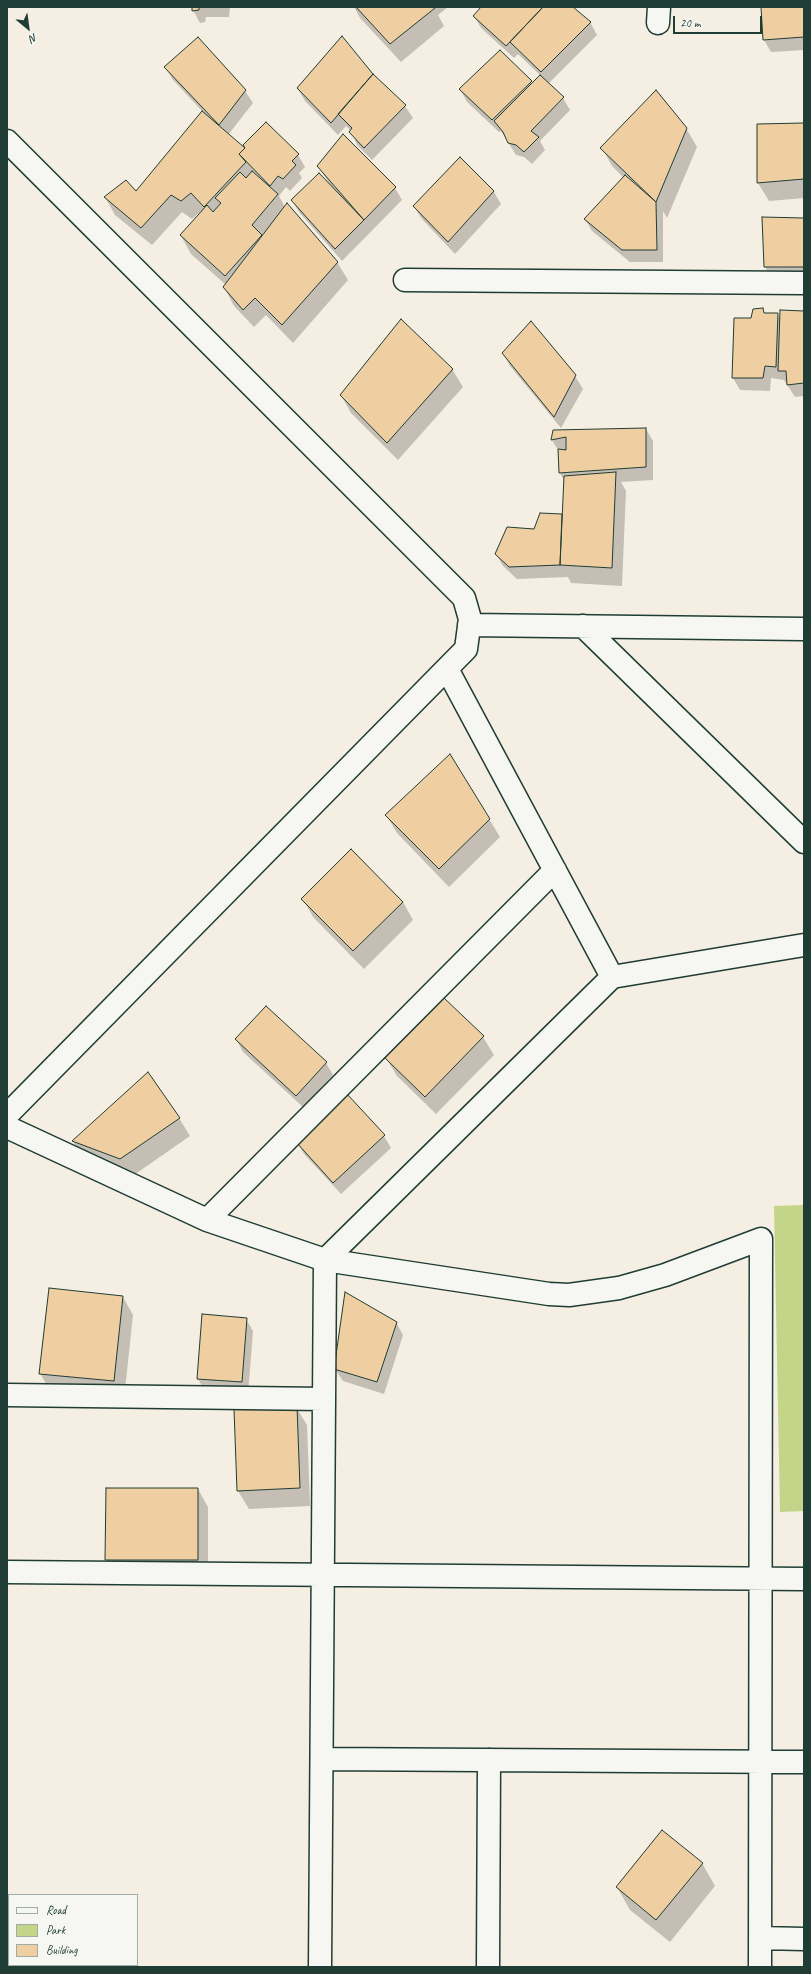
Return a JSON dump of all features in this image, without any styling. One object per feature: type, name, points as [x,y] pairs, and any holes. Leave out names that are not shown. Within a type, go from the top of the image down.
[{"type":"street","points":[[7,141],[464,598],[470,619],[466,649],[7,1115]]},
{"type":"street","points":[[405,280],[804,283]]},
{"type":"street","points":[[470,625],[804,628]]},
{"type":"street","points":[[583,626],[804,842]]},
{"type":"street","points":[[447,669],[612,977]]},
{"type":"street","points":[[207,1220],[555,870]]},
{"type":"street","points":[[320,1967],[325,1260],[612,977],[804,945]]},
{"type":"street","points":[[7,1127],[207,1220],[325,1260],[569,1295],[620,1288],[665,1275],[761,1239],[760,1967]]},
{"type":"street","points":[[7,1395],[324,1399]]},
{"type":"street","points":[[7,1572],[804,1579]]},
{"type":"street","points":[[322,1759],[804,1762]]},
{"type":"street","points":[[488,1967],[489,1760]]},
{"type":"street","points":[[760,1938],[804,1939]]},
{"type":"green space","points":[[804,1205],[804,1511],[780,1512],[774,1206]]},
{"type":"building","points":[[192,7],[199,7],[199,10],[192,11]]},
{"type":"building","points":[[356,7],[434,7],[435,8],[390,44]]},
{"type":"building","points":[[481,7],[543,7],[506,46],[473,16]]},
{"type":"building","points":[[543,7],[573,7],[591,22],[541,72],[510,42]]},
{"type":"building","points":[[761,7],[804,7],[804,37],[763,40]]},
{"type":"building","points":[[342,36],[373,74],[331,123],[297,88]]},
{"type":"building","points":[[198,37],[246,90],[219,125],[164,67]]},
{"type":"building","points":[[500,50],[532,81],[492,120],[459,89]]},
{"type":"building","points":[[373,74],[406,105],[364,148],[349,132],[352,128],[338,114]]},
{"type":"building","points":[[540,75],[564,97],[531,131],[539,137],[524,152],[516,145],[508,143],[503,132],[494,121]]},
{"type":"building","points":[[656,90],[687,128],[656,202],[600,148]]},
{"type":"building","points":[[202,111],[245,148],[239,154],[246,162],[204,207],[191,193],[181,201],[171,195],[141,228],[104,197],[126,180],[136,191]]},
{"type":"building","points":[[266,122],[299,154],[292,161],[296,165],[283,179],[278,176],[270,186],[239,154],[245,148],[243,145]]},
{"type":"building","points":[[804,123],[804,179],[757,183],[757,124]]},
{"type":"building","points":[[343,134],[396,187],[364,220],[317,166]]},
{"type":"building","points":[[460,157],[494,191],[448,242],[413,206]]},
{"type":"building","points":[[252,171],[278,194],[252,225],[262,235],[225,276],[180,235],[207,205],[213,212],[221,203],[215,198],[240,172],[246,178]]},
{"type":"building","points":[[319,173],[364,220],[335,249],[291,200]]},
{"type":"building","points":[[625,175],[656,202],[657,250],[622,250],[584,219]]},
{"type":"building","points":[[287,203],[338,262],[282,325],[255,298],[243,310],[223,287]]},
{"type":"building","points":[[762,217],[804,218],[804,267],[764,267]]},
{"type":"building","points":[[763,308],[764,313],[778,313],[776,367],[765,366],[763,378],[732,378],[734,318],[751,318],[753,309]]},
{"type":"building","points":[[780,310],[804,311],[804,383],[787,385],[786,371],[778,371]]},
{"type":"building","points":[[401,319],[453,369],[387,443],[340,395]]},
{"type":"building","points":[[531,321],[576,375],[554,417],[502,353]]},
{"type":"building","points":[[646,428],[646,467],[559,473],[558,449],[566,450],[566,437],[551,440],[553,430]]},
{"type":"building","points":[[616,472],[612,568],[560,565],[564,476]]},
{"type":"building","points":[[540,513],[562,514],[560,565],[509,567],[495,554],[507,527],[534,529]]},
{"type":"building","points":[[450,754],[490,819],[439,869],[385,815]]},
{"type":"building","points":[[351,849],[403,902],[353,951],[301,899]]},
{"type":"building","points":[[444,998],[484,1036],[425,1097],[385,1058]]},
{"type":"building","points":[[266,1006],[327,1062],[296,1096],[235,1039]]},
{"type":"building","points":[[148,1072],[180,1118],[120,1159],[72,1141]]},
{"type":"building","points":[[347,1094],[385,1135],[333,1183],[296,1142]]},
{"type":"building","points":[[49,1288],[123,1296],[114,1381],[39,1374]]},
{"type":"building","points":[[345,1292],[397,1322],[377,1382],[334,1369]]},
{"type":"building","points":[[202,1314],[247,1318],[242,1382],[197,1379]]},
{"type":"building","points":[[297,1406],[300,1488],[237,1491],[234,1409]]},
{"type":"building","points":[[106,1488],[198,1488],[198,1560],[105,1560]]},
{"type":"building","points":[[662,1830],[703,1863],[656,1920],[616,1887]]}]
